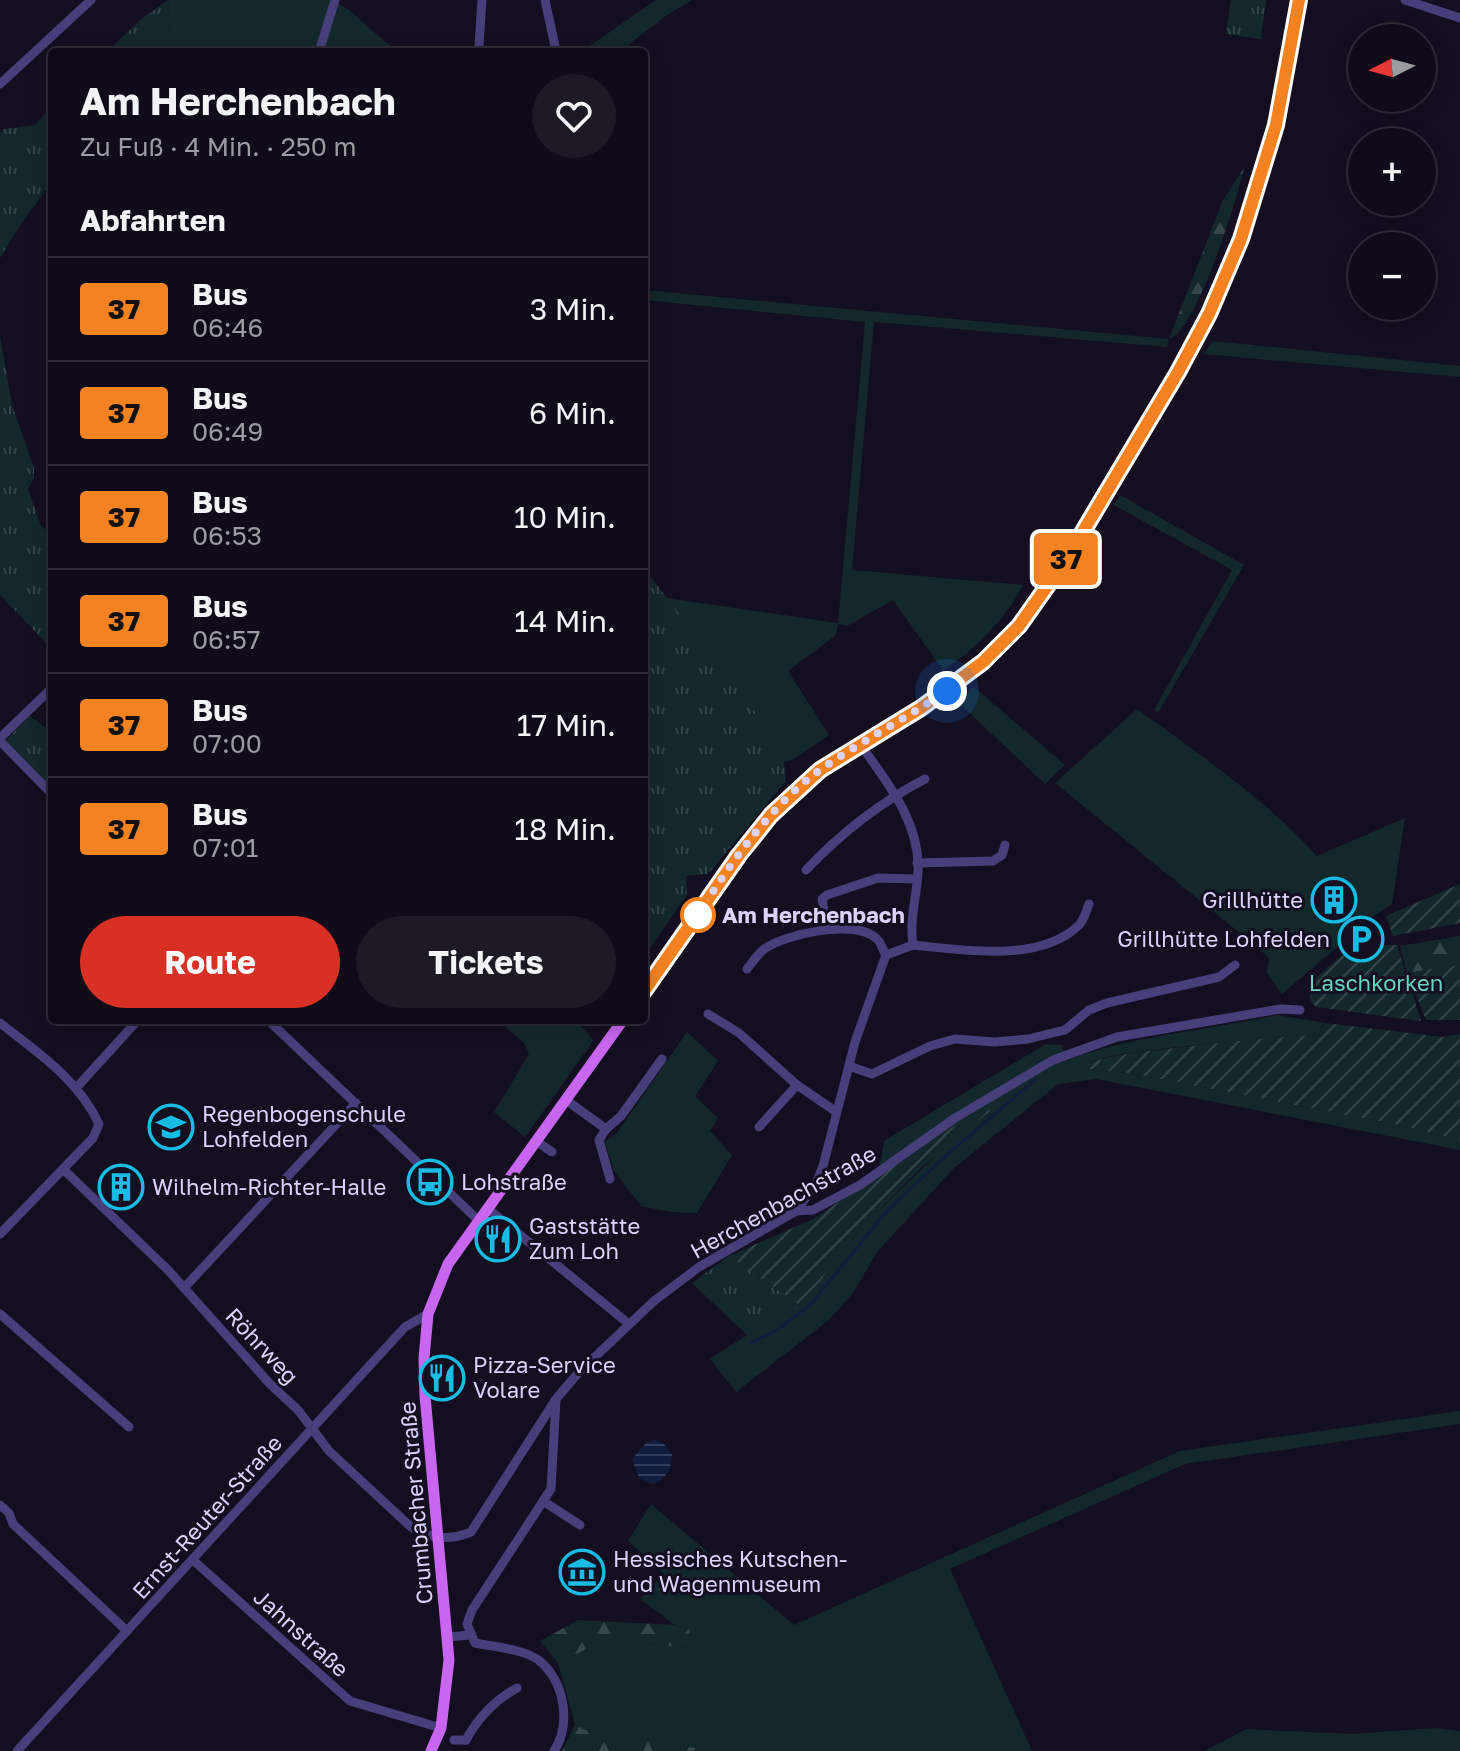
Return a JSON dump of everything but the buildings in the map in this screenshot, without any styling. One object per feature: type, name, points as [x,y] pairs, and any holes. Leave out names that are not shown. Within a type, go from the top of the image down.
[{"type":"main road","points":[[648,985],[739,855],[771,815],[820,770],[947,691],[983,662],[1019,626],[1052,579],[1178,372],[1209,314],[1241,239],[1276,125],[1299,0]]},
{"type":"main road","name":"Crumbacher Straße","points":[[431,1751],[441,1728],[448,1681],[448,1637],[425,1396],[428,1314],[448,1264],[620,1024]]},
{"type":"street","points":[[0,84],[91,0]]},
{"type":"street","points":[[320,48],[335,0]]},
{"type":"street","points":[[479,46],[482,0]]},
{"type":"street","points":[[545,0],[555,46]]},
{"type":"street","points":[[1405,0],[1460,18]]},
{"type":"street","points":[[48,692],[0,740],[48,790]]},
{"type":"street","points":[[860,744],[906,814],[915,843],[917,879],[911,931],[913,945]]},
{"type":"street","points":[[806,870],[832,843],[895,795],[925,779]]},
{"type":"street","points":[[917,863],[993,861],[1002,855],[1005,845]]},
{"type":"street","points":[[827,928],[822,899],[827,895],[878,878],[917,879]]},
{"type":"street","points":[[886,955],[913,945],[1013,952],[1060,938],[1080,925],[1089,904]]},
{"type":"street","points":[[747,969],[762,951],[775,943],[827,928],[868,934],[877,939],[886,955],[835,1111],[819,1175],[796,1211]]},
{"type":"street","points":[[849,1066],[872,1074],[930,1046],[955,1039],[995,1042],[1028,1039],[1065,1030],[1089,1010],[1107,1003],[1219,977],[1235,965]]},
{"type":"street","name":"Herchenbachstraße","points":[[440,1538],[471,1532],[556,1399],[579,1372],[654,1301],[699,1267],[796,1211],[813,1210],[860,1185],[955,1118],[1053,1060],[1117,1037],[1280,1009],[1300,1010]]},
{"type":"street","points":[[708,1014],[739,1033],[797,1085],[835,1111]]},
{"type":"street","points":[[0,1023],[77,1087],[99,1124],[93,1138],[0,1234]]},
{"type":"street","points":[[77,1087],[134,1024]]},
{"type":"street","points":[[272,1024],[478,1220]]},
{"type":"street","points":[[610,1179],[599,1140],[621,1116],[662,1059]]},
{"type":"street","points":[[759,1127],[797,1085]]},
{"type":"street","points":[[566,1100],[606,1129]]},
{"type":"street","points":[[184,1288],[356,1103]]},
{"type":"street","points":[[536,1141],[552,1152]]},
{"type":"street","name":"Röhrweg","points":[[63,1169],[184,1288],[270,1384],[298,1410],[329,1451],[411,1527],[426,1536],[440,1538]]},
{"type":"street","points":[[487,1208],[629,1324]]},
{"type":"street","points":[[0,1314],[129,1427]]},
{"type":"street","name":"Ernst-Reuter-Straße","points":[[17,1751],[405,1327],[428,1314]]},
{"type":"street","points":[[554,1751],[564,1727],[564,1710],[560,1692],[541,1662],[475,1643],[467,1624],[472,1610],[551,1489],[556,1399]]},
{"type":"street","points":[[543,1501],[580,1525]]},
{"type":"street","points":[[0,1505],[9,1513],[13,1524],[127,1631]]},
{"type":"street","name":"Jahnstraße","points":[[193,1560],[350,1701],[441,1728]]},
{"type":"street","points":[[448,1637],[470,1635]]},
{"type":"street","points":[[469,1751],[466,1740],[478,1721],[498,1699],[517,1688]]},
{"type":"street","points":[[454,1740],[466,1740]]},
{"type":"green space","points":[[168,0],[333,0],[392,48],[171,48]]},
{"type":"green space","points":[[168,0],[171,48],[111,48],[140,20]]},
{"type":"green space","points":[[656,0],[692,0],[624,48],[587,48]]},
{"type":"green space","points":[[1231,0],[1266,0],[1261,39],[1226,34]]},
{"type":"green space","points":[[48,110],[48,187],[0,258],[0,133],[4,129],[35,125]]},
{"type":"green space","points":[[1244,168],[1225,233],[1203,289],[1192,313],[1169,339],[1223,200]]},
{"type":"green space","points":[[648,290],[1169,339],[1167,347],[874,322],[852,570],[1023,585],[989,633],[943,670],[893,600],[847,626],[838,624],[836,635],[788,671],[829,735],[792,760],[666,598],[838,623],[865,322],[648,300]]},
{"type":"green space","points":[[0,336],[12,405],[34,468],[34,478],[28,489],[41,526],[48,531],[48,645],[0,595]]},
{"type":"green space","points":[[1213,341],[1460,366],[1460,377],[1203,354]]},
{"type":"green space","points":[[1120,495],[1244,565],[1158,713],[1154,710],[1232,570],[1114,505]]},
{"type":"green space","points":[[648,573],[792,760],[784,762],[786,781],[708,874],[686,876],[687,895],[648,950]]},
{"type":"green space","points":[[973,686],[1065,765],[1045,784],[960,704]]},
{"type":"green space","points":[[1137,709],[1254,796],[1317,856],[1405,818],[1392,904],[1355,928],[1350,936],[1282,994],[1267,973],[1269,958],[1055,783]]},
{"type":"green space","points":[[30,716],[48,730],[48,784],[6,740]]},
{"type":"green space","points":[[1460,884],[1460,923],[1393,936],[1386,916]]},
{"type":"green space","points":[[1460,936],[1460,965],[1407,973],[1400,946]]},
{"type":"green space","name":"Laschkorken","points":[[1375,945],[1397,945],[1421,1021],[1316,1007],[1311,1002],[1308,985],[1351,947],[1362,953]]},
{"type":"green space","points":[[1460,965],[1460,1020],[1426,1020],[1407,973]]},
{"type":"green space","points":[[1277,1015],[1325,1023],[1319,1035],[1135,1052],[1100,1059],[1079,1068],[1129,1073],[1394,1124],[1460,1140],[1460,1150],[1096,1079],[1058,1084],[954,1168],[878,1251],[852,1294],[829,1320],[736,1392],[710,1359],[801,1306],[862,1226],[988,1106],[878,1176],[884,1141],[1046,1044],[1062,1045],[1065,1061],[1144,1039]]},
{"type":"green space","points":[[1325,1023],[1443,1037],[1460,1034],[1460,1140],[1394,1124],[1129,1073],[1077,1068],[1137,1052],[1319,1035]]},
{"type":"green space","points":[[502,1024],[579,1024],[593,1041],[525,1137],[494,1112],[529,1054],[524,1043]]},
{"type":"green space","points":[[687,1032],[718,1061],[695,1096],[718,1118],[710,1131],[732,1155],[697,1213],[641,1206],[614,1171],[605,1142],[617,1133]]},
{"type":"green space","points":[[988,1106],[990,1111],[921,1168],[862,1226],[801,1306],[729,1256],[815,1218],[914,1151]]},
{"type":"green space","points":[[729,1256],[801,1306],[747,1335],[692,1283]]},
{"type":"green space","points":[[1460,1411],[1460,1424],[1185,1464],[950,1569],[1032,1751],[694,1751],[589,1732],[575,1725],[558,1663],[593,1646],[628,1642],[687,1648],[690,1630],[675,1625],[640,1599],[664,1574],[628,1541],[651,1504],[794,1625],[1180,1451]]},
{"type":"green space","points":[[578,1620],[675,1625],[690,1630],[687,1648],[628,1642],[593,1646],[558,1663],[540,1641]]},
{"type":"green space","points":[[575,1725],[590,1732],[696,1748],[694,1751],[562,1751]]},
{"type":"green space","points":[[1435,1728],[1460,1731],[1460,1751],[1205,1751],[1246,1729],[1352,1734]]},
{"type":"water","points":[[655,1440],[664,1444],[672,1454],[667,1472],[653,1484],[639,1478],[632,1459],[647,1442]]},
{"type":"waterway","points":[[751,1343],[777,1330],[811,1304],[885,1213],[941,1160],[1036,1079]]},
{"type":"bus line","name":"37","points":[[648,985],[739,855],[771,815],[820,770],[947,691],[983,662],[1019,626],[1069,555],[1178,372],[1209,314],[1241,239],[1276,125],[1299,0]]},
{"type":"place","name":"Grillhütte","points":[[1334,900]]},
{"type":"place","name":"Am Herchenbach","points":[[698,915]]},
{"type":"place","name":"Grillhütte Lohfelden","points":[[1361,939]]},
{"type":"place","name":"Regenbogenschule Lohfelden","points":[[171,1127]]},
{"type":"place","name":"Lohstraße","points":[[430,1182]]},
{"type":"place","name":"Wilhelm-Richter-Halle","points":[[121,1187]]},
{"type":"place","name":"Gaststätte Zum Loh","points":[[498,1239]]},
{"type":"place","name":"Pizza-Service Volare","points":[[442,1378]]},
{"type":"place","name":"Hessisches Kutschen- und Wagenmuseum","points":[[582,1572]]},
{"type":"route","points":[[698,915],[771,815],[802,785],[860,744],[947,691]]}]
